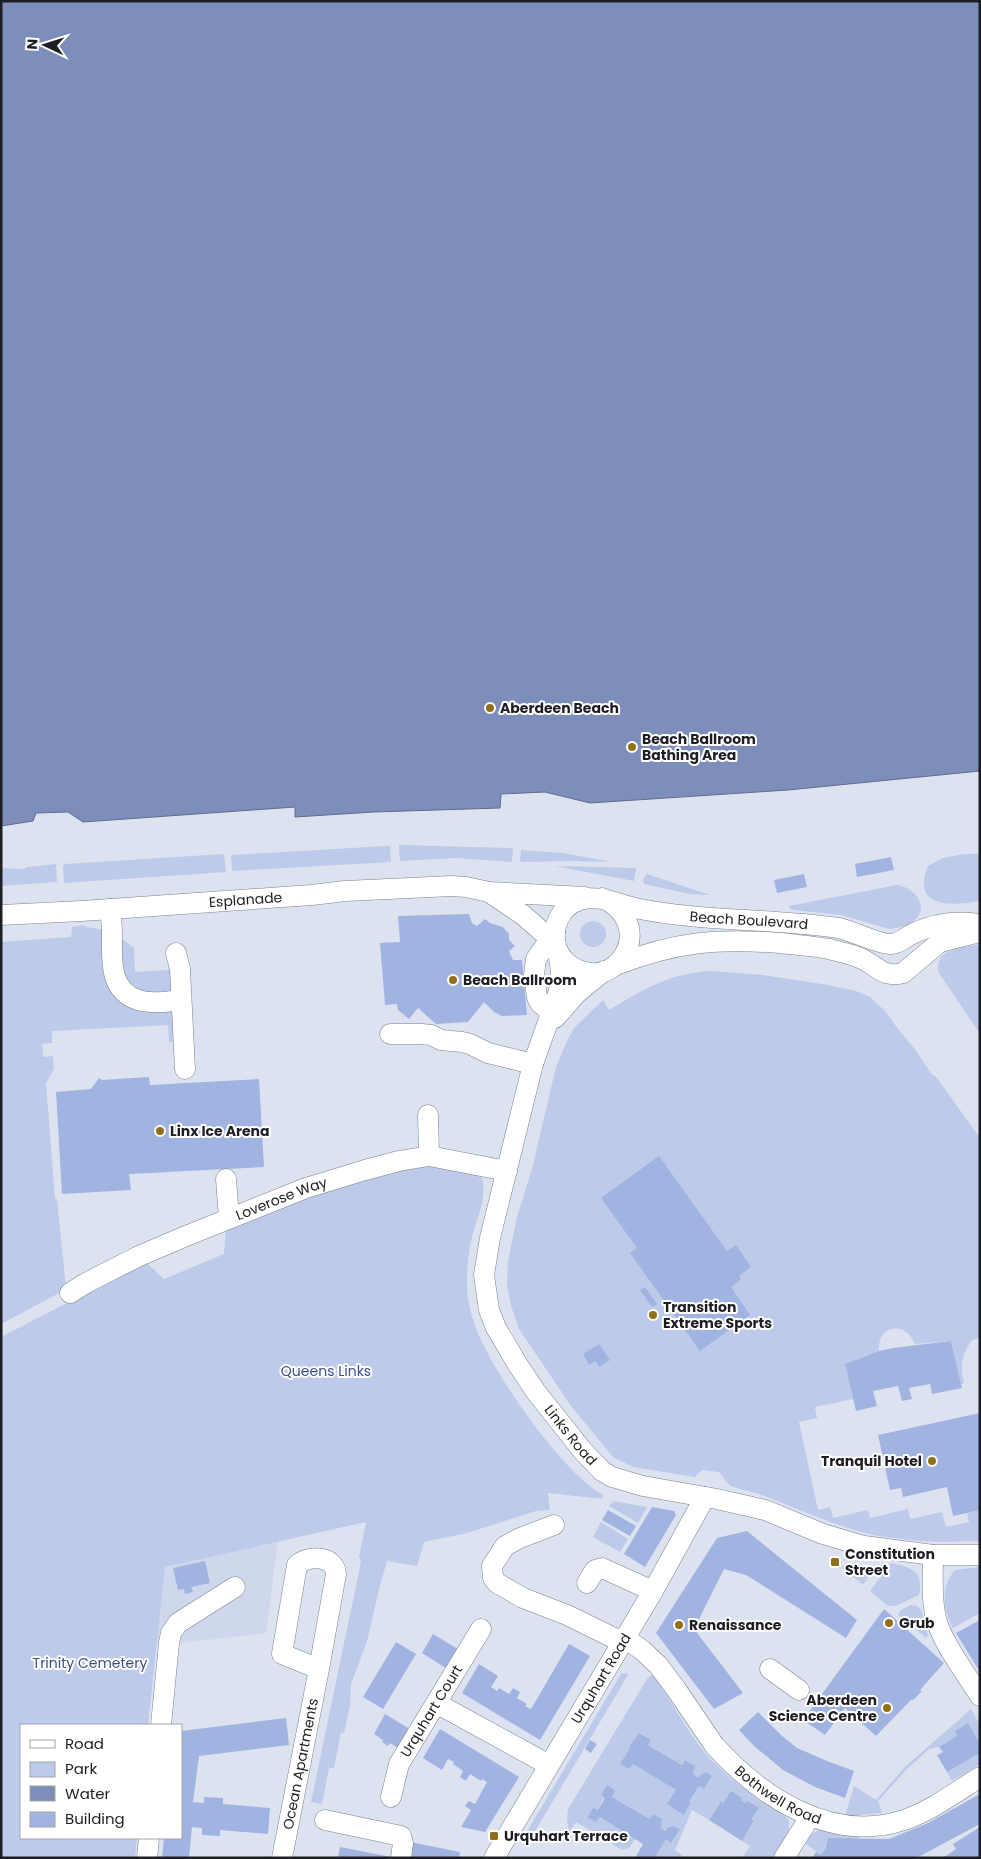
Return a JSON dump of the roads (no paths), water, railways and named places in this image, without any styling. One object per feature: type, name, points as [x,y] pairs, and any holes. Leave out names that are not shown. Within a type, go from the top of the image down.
[{"type":"street","name":"Esplanade","points":[[1,915],[439,886],[466,887],[489,892],[596,898]]},
{"type":"street","name":"Esplanade","points":[[489,892],[523,915],[555,941]]},
{"type":"street","points":[[596,898],[613,903],[622,911],[628,922],[629,946],[624,957],[610,968],[593,973],[582,972],[572,967],[564,960],[555,941],[557,922],[562,913],[579,900],[596,898]]},
{"type":"street","name":"Beach Boulevard","points":[[596,898],[659,912],[839,928],[888,945],[896,944],[922,930],[942,923],[955,921],[980,924]]},
{"type":"street","points":[[110,909],[111,964],[119,986],[126,994],[138,1000],[149,1002],[181,1000]]},
{"type":"street","name":"Beach Boulevard","points":[[610,968],[647,953],[696,942],[731,940],[828,949],[861,958],[890,975],[903,973],[940,942],[980,932]]},
{"type":"street","points":[[549,1022],[537,997],[534,975],[536,959],[555,941]]},
{"type":"street","name":"Links Road","points":[[555,941],[562,982],[533,1064],[489,1245],[484,1275],[485,1293],[489,1310],[507,1348],[536,1392],[566,1432],[602,1471],[612,1477],[623,1481],[773,1512],[823,1534],[864,1546],[934,1556],[980,1555]]},
{"type":"street","points":[[176,952],[180,970],[185,1068]]},
{"type":"street","name":"Links Road","points":[[549,1022],[577,993],[610,968]]},
{"type":"street","points":[[390,1034],[431,1035],[440,1040],[462,1042],[488,1054],[533,1064]]},
{"type":"street","points":[[428,1115],[429,1156]]},
{"type":"street","name":"Loverose Way","points":[[70,1293],[137,1257],[229,1218],[328,1181],[399,1161],[429,1156],[507,1171]]},
{"type":"street","points":[[226,1179],[229,1218]]},
{"type":"street","name":"Urquhart Road","points":[[494,1858],[652,1591],[705,1497]]},
{"type":"street","name":"Bothwell Road","points":[[554,1525],[505,1546],[492,1566],[492,1578],[523,1598],[623,1640],[642,1650],[658,1665],[714,1745],[735,1768],[770,1794],[810,1817],[842,1825],[865,1826],[905,1820],[980,1777]]},
{"type":"street","points":[[934,1556],[936,1620],[980,1696]]},
{"type":"street","name":"Ocean Apartments","points":[[282,1858],[319,1669],[335,1568],[328,1561],[310,1558],[298,1565],[282,1654],[319,1669]]},
{"type":"street","points":[[587,1583],[595,1570],[602,1568],[652,1591]]},
{"type":"street","points":[[161,1724],[168,1643],[172,1633],[178,1623],[235,1587]]},
{"type":"street","name":"Urquhart Court","points":[[391,1797],[399,1764],[481,1629]]},
{"type":"street","points":[[770,1669],[799,1690]]},
{"type":"street","points":[[436,1703],[549,1765]]},
{"type":"street","points":[[784,1858],[810,1817]]},
{"type":"street","points":[[325,1820],[401,1836],[403,1842],[401,1858]]},
{"type":"street","points":[[147,1858],[149,1839]]},
{"type":"water","points":[[1,1],[980,1],[980,771],[788,790],[590,803],[545,792],[501,794],[500,808],[374,812],[295,817],[295,807],[83,822],[68,812],[36,813],[33,821],[1,826]]},
{"type":"place","name":"Aberdeen Beach","points":[[490,708]]},
{"type":"place","name":"Beach Ballroom Bathing Area","points":[[632,747]]},
{"type":"place","name":"Beach Ballroom","points":[[453,980]]},
{"type":"place","name":"Linx Ice Arena","points":[[160,1131]]},
{"type":"place","name":"Transition Extreme Sports","points":[[653,1315]]},
{"type":"place","name":"Tranquil Hotel","points":[[932,1461]]},
{"type":"place","name":"Constitution Street","points":[[835,1562]]},
{"type":"place","name":"Grub","points":[[889,1623]]},
{"type":"place","name":"Renaissance","points":[[679,1625]]},
{"type":"place","name":"Aberdeen Science Centre","points":[[887,1708]]},
{"type":"place","name":"Urquhart Terrace","points":[[494,1836]]},
{"type":"park label","name":"Queens Links","points":[[326,1371]]},
{"type":"park label","name":"Trinity Cemetery","points":[[90,1663]]}]
